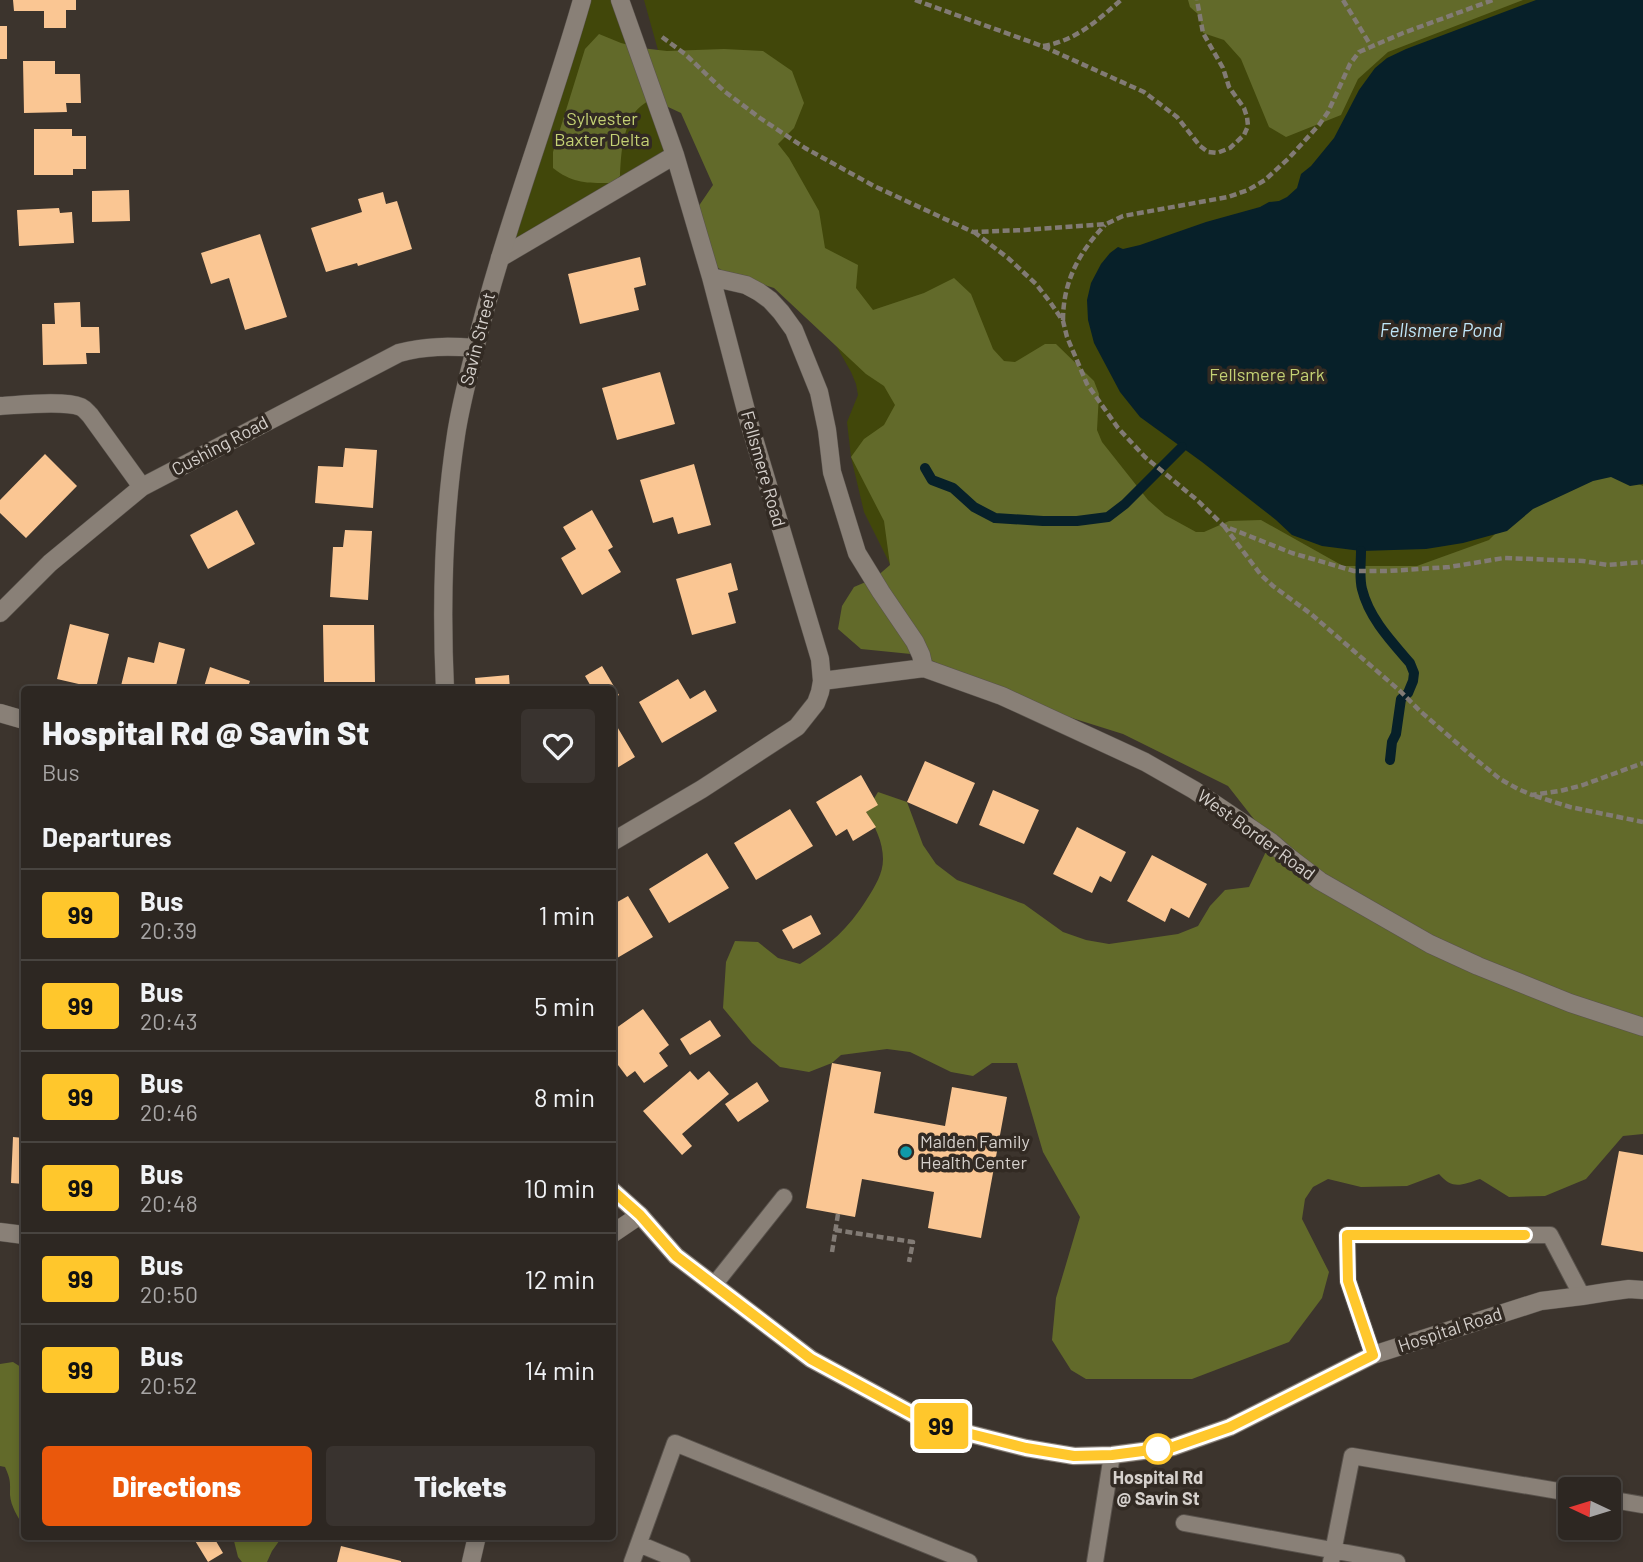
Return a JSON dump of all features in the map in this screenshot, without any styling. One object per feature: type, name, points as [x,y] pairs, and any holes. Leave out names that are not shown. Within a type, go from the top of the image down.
[{"type":"street","name":"Savin Street","points":[[445,686],[442,581],[445,520],[456,433],[475,348],[500,258],[582,0]]},
{"type":"street","name":"Fellsmere Road","points":[[620,0],[675,155],[711,277],[749,422],[820,659],[822,681]]},
{"type":"street","points":[[500,258],[675,155]]},
{"type":"street","points":[[711,277],[746,285],[759,292],[770,300],[794,330],[819,392],[832,471],[857,553],[915,642],[925,668]]},
{"type":"street","name":"Cushing Road","points":[[0,612],[50,563],[142,487],[399,353],[440,346],[475,348]]},
{"type":"street","points":[[0,406],[46,404],[82,408],[90,415],[142,487]]},
{"type":"street","name":"West Border Road","points":[[822,681],[925,668],[1002,695],[1145,762],[1194,790],[1241,820],[1320,881],[1430,944],[1570,1003],[1643,1027]]},
{"type":"street","points":[[616,840],[702,789],[797,727],[816,703],[822,681]]},
{"type":"street","points":[[0,713],[21,719]]},
{"type":"street","points":[[616,1194],[640,1215],[676,1256],[714,1285]]},
{"type":"street","points":[[616,1231],[640,1215]]},
{"type":"street","points":[[0,1232],[21,1235]]},
{"type":"street","name":"Hospital Road","points":[[714,1285],[811,1359],[931,1424],[1026,1448],[1074,1456],[1112,1455],[1173,1447],[1230,1427],[1373,1355],[1541,1301],[1618,1290],[1643,1290]]},
{"type":"street","points":[[471,1562],[476,1540]]},
{"type":"lane","points":[[714,1285],[784,1197]]},
{"type":"lane","points":[[1373,1355],[1348,1281],[1347,1235],[1550,1235],[1582,1296]]},
{"type":"lane","points":[[632,1562],[675,1443],[969,1562]]},
{"type":"lane","points":[[1095,1562],[1112,1455]]},
{"type":"lane","points":[[1332,1556],[1352,1456],[1558,1491]]},
{"type":"lane","points":[[1621,1501],[1643,1505]]},
{"type":"lane","points":[[1184,1522],[1332,1556],[1398,1562]]},
{"type":"lane","points":[[639,1544],[682,1562]]},
{"type":"path","points":[[915,0],[1042,46],[1143,92],[1177,117],[1200,146],[1208,152],[1221,152],[1230,148],[1244,135],[1248,126],[1247,117],[1203,33],[1197,0]]},
{"type":"path","points":[[1042,46],[1058,43],[1078,34],[1121,0]]},
{"type":"path","points":[[1343,0],[1371,46]]},
{"type":"path","points":[[973,232],[1106,224],[1123,216],[1228,197],[1248,190],[1265,180],[1319,125],[1354,57],[1371,46],[1493,0]]},
{"type":"path","points":[[629,23],[651,29],[685,54],[724,91],[805,148],[904,201],[973,232],[1036,284],[1063,321]]},
{"type":"path","points":[[1106,224],[1086,246],[1074,266],[1064,300],[1063,321],[1087,384],[1118,428],[1156,466],[1224,526],[1252,564],[1273,586],[1311,614],[1400,691],[1420,712],[1500,779],[1532,795],[1570,807],[1643,822]]},
{"type":"path","points":[[1224,526],[1292,553],[1353,571],[1449,567],[1504,558],[1583,561],[1608,565],[1643,562]]},
{"type":"path","points":[[1532,795],[1583,785],[1643,763]]},
{"type":"path","points":[[832,1252],[838,1214]]},
{"type":"path","points":[[835,1230],[913,1242],[909,1262]]},
{"type":"green space","name":"Sylvester Baxter Delta","points":[[582,0],[620,0],[675,155],[500,258]]},
{"type":"green space","name":"Fellsmere Park","points":[[644,0],[1643,0],[1643,997],[1333,854],[891,566],[864,512],[851,457],[847,422],[858,395],[851,372],[813,305],[663,68]]},
{"type":"green space","points":[[1188,0],[1523,0],[1388,52],[1358,79],[1341,115],[1286,137],[1269,127],[1241,59],[1224,40],[1203,33],[1199,15],[1190,7]]},
{"type":"green space","points":[[599,34],[641,48],[667,51],[763,51],[792,71],[804,103],[794,128],[778,144],[819,211],[825,248],[858,265],[856,288],[873,310],[924,293],[954,278],[971,294],[993,349],[1004,361],[1015,362],[1045,344],[1056,344],[1094,381],[1099,394],[1097,430],[1102,442],[1148,500],[1165,515],[1196,532],[1204,532],[1229,521],[1261,520],[1343,566],[1417,566],[1489,540],[1529,500],[1585,473],[1627,478],[1643,486],[1643,1134],[1623,1136],[1586,1179],[1545,1196],[1509,1197],[1480,1179],[1458,1185],[1439,1174],[1407,1186],[1361,1187],[1328,1179],[1313,1187],[1305,1199],[1302,1219],[1329,1272],[1322,1298],[1289,1342],[1192,1379],[1086,1379],[1071,1370],[1052,1340],[1056,1298],[1080,1217],[1043,1152],[1017,1063],[992,1063],[973,1076],[951,1072],[910,1052],[887,1049],[841,1055],[832,1063],[809,1072],[780,1067],[752,1043],[723,1008],[726,962],[735,941],[758,942],[778,958],[800,964],[845,928],[867,899],[882,870],[883,853],[880,840],[866,812],[878,792],[907,802],[923,845],[936,864],[957,880],[1024,904],[1063,932],[1109,944],[1178,934],[1198,926],[1210,906],[1225,890],[1249,887],[1271,841],[1228,786],[1123,734],[1002,696],[921,655],[861,649],[838,629],[842,606],[854,587],[875,578],[890,565],[884,521],[851,457],[864,439],[884,425],[895,405],[884,386],[866,374],[774,288],[725,273],[693,249],[692,216],[713,185],[681,113],[651,99],[637,110],[625,136],[620,176],[612,183],[574,180],[553,168],[553,152],[585,49]]},
{"type":"green space","points":[[13,1362],[21,1367],[21,1522],[12,1504],[7,1472],[5,1467],[0,1466],[0,1364]]},
{"type":"green space","points":[[234,1540],[280,1540],[267,1562],[242,1562]]},
{"type":"water","name":"Fellsmere Pond","points":[[1536,0],[1643,0],[1643,484],[1630,486],[1611,477],[1593,481],[1533,509],[1507,531],[1463,543],[1426,549],[1361,551],[1322,546],[1292,535],[1202,462],[1140,417],[1120,392],[1094,343],[1088,320],[1087,300],[1091,283],[1101,264],[1118,247],[1123,249],[1140,245],[1287,197],[1297,188],[1301,174],[1334,138],[1359,90],[1375,68],[1387,58]]},
{"type":"building","points":[[13,0],[76,0],[76,10],[66,10],[66,28],[44,28],[44,11],[14,11]]},
{"type":"building","points":[[0,26],[7,26],[7,59],[0,59]]},
{"type":"building","points":[[23,61],[55,61],[55,74],[80,74],[81,103],[66,103],[67,112],[24,113]]},
{"type":"building","points":[[34,129],[72,129],[72,136],[86,136],[86,169],[73,169],[73,175],[34,175]]},
{"type":"building","points":[[129,190],[130,221],[92,222],[92,191]]},
{"type":"building","points":[[383,192],[386,204],[397,201],[412,249],[358,266],[357,263],[326,272],[311,228],[362,212],[358,199]]},
{"type":"building","points":[[59,208],[60,213],[72,212],[74,243],[19,246],[17,210]]},
{"type":"building","points":[[260,234],[287,317],[245,330],[229,278],[211,284],[201,253]]},
{"type":"building","points":[[640,257],[646,285],[634,288],[639,310],[580,324],[568,274]]},
{"type":"building","points":[[80,302],[81,327],[99,327],[100,353],[86,353],[87,364],[43,365],[42,324],[55,324],[54,303]]},
{"type":"building","points":[[660,372],[675,424],[617,440],[602,388]]},
{"type":"building","points":[[345,448],[377,450],[373,508],[315,503],[318,466],[343,467]]},
{"type":"building","points":[[45,454],[77,486],[26,538],[0,513],[0,500]]},
{"type":"building","points":[[694,464],[711,525],[678,534],[673,517],[653,523],[640,480]]},
{"type":"building","points":[[237,510],[255,544],[208,569],[190,535]]},
{"type":"building","points":[[592,510],[613,547],[608,550],[621,572],[582,595],[561,558],[576,549],[563,527]]},
{"type":"building","points":[[345,530],[372,531],[368,600],[330,597],[333,547],[343,547]]},
{"type":"building","points":[[731,563],[738,590],[728,593],[736,623],[692,635],[676,579]]},
{"type":"building","points":[[70,624],[109,634],[96,686],[57,679]]},
{"type":"building","points":[[323,625],[374,625],[375,682],[324,682]]},
{"type":"building","points":[[159,642],[185,649],[176,686],[121,686],[128,657],[154,663]]},
{"type":"building","points":[[602,666],[614,686],[591,686],[585,676]]},
{"type":"building","points":[[210,667],[250,681],[248,686],[204,686]]},
{"type":"building","points":[[509,675],[510,686],[476,686],[475,678]]},
{"type":"building","points":[[678,679],[690,699],[705,690],[717,711],[662,743],[639,702]]},
{"type":"building","points":[[616,725],[635,757],[616,769]]},
{"type":"building","points":[[925,761],[975,783],[957,824],[907,802]]},
{"type":"building","points":[[861,775],[878,805],[866,812],[876,827],[853,841],[847,829],[836,836],[816,802]]},
{"type":"building","points":[[993,790],[1039,810],[1024,844],[979,825]]},
{"type":"building","points":[[790,809],[813,846],[756,880],[734,843]]},
{"type":"building","points":[[1077,827],[1126,852],[1111,882],[1100,876],[1092,893],[1053,874]]},
{"type":"building","points":[[707,853],[729,888],[669,923],[649,889]]},
{"type":"building","points":[[1152,855],[1207,884],[1189,918],[1171,908],[1165,922],[1127,901]]},
{"type":"building","points":[[628,896],[653,937],[616,959],[616,903]]},
{"type":"building","points":[[811,915],[821,934],[793,949],[782,930]]},
{"type":"building","points":[[643,1009],[669,1045],[659,1053],[668,1066],[644,1083],[635,1071],[627,1077],[616,1062],[616,1028]]},
{"type":"building","points":[[710,1020],[721,1036],[690,1055],[680,1039]]},
{"type":"building","name":"Malden Family Health Center","points":[[832,1063],[881,1072],[874,1113],[945,1126],[952,1087],[1007,1097],[981,1238],[928,1228],[934,1192],[862,1179],[855,1217],[806,1208]]},
{"type":"building","points":[[690,1071],[698,1080],[709,1071],[729,1094],[682,1134],[692,1146],[682,1155],[643,1111]]},
{"type":"building","points":[[757,1082],[769,1101],[738,1122],[725,1104]]},
{"type":"building","points":[[13,1137],[21,1138],[21,1184],[11,1183]]},
{"type":"building","points":[[1619,1151],[1643,1155],[1643,1252],[1601,1245]]},
{"type":"building","points":[[195,1540],[215,1540],[223,1553],[208,1562]]},
{"type":"building","points":[[341,1546],[401,1561],[401,1562],[337,1562]]},
{"type":"waterway","points":[[925,468],[932,480],[953,488],[974,507],[995,518],[1077,521],[1108,517],[1125,504],[1182,447]]},
{"type":"waterway","points":[[1361,551],[1361,580],[1365,600],[1375,619],[1410,663],[1414,673],[1408,693],[1401,699],[1390,760]]},
{"type":"bus line","name":"99","points":[[616,1194],[640,1215],[676,1256],[811,1359],[931,1424],[1026,1448],[1074,1456],[1112,1455],[1173,1447],[1230,1427],[1373,1355],[1348,1281],[1347,1235],[1525,1235]]},
{"type":"place","name":"Malden Family Health Center","points":[[906,1152]]},
{"type":"place","name":"Hospital Rd @ Savin St","points":[[1158,1449]]}]
